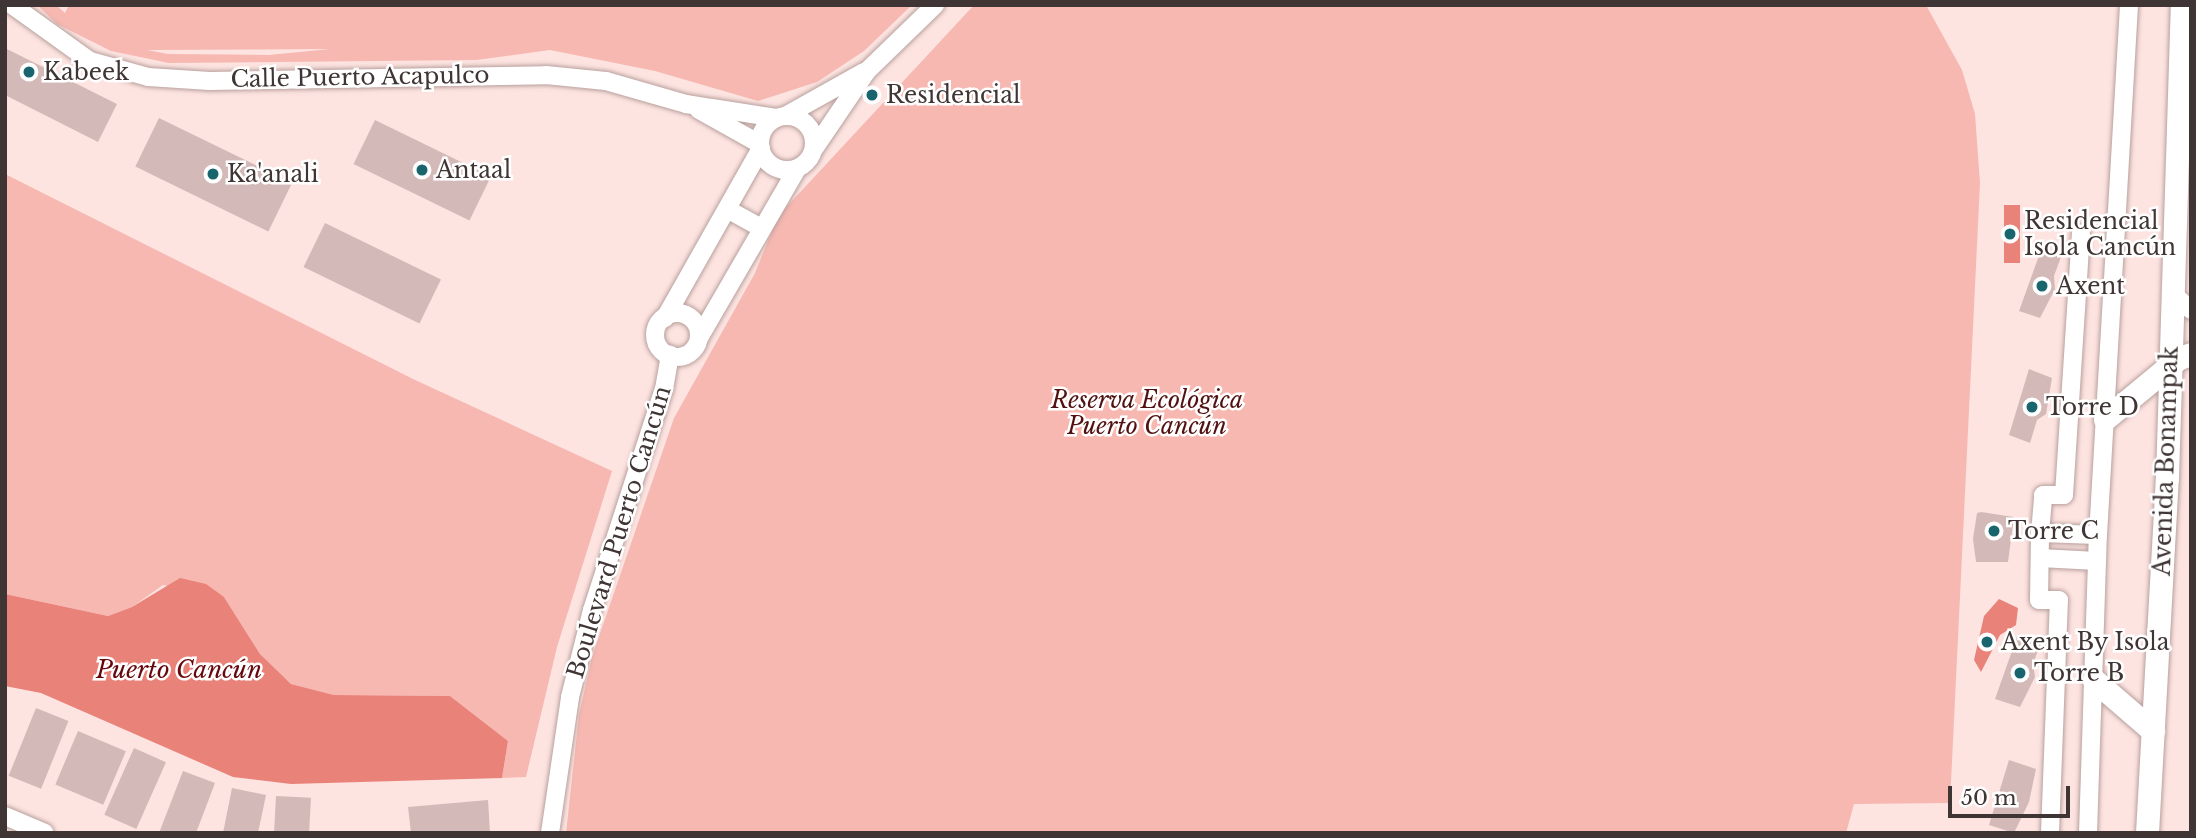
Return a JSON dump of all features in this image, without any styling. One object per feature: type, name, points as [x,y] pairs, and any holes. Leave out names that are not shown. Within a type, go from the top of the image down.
[{"type":"main road","name":"Avenida Bonampak","points":[[2147,833],[2154,731],[2169,367],[2182,302],[2182,5]]},
{"type":"main road","points":[[2105,419],[2169,367],[2191,354]]},
{"type":"main road","points":[[2094,680],[2154,731]]},
{"type":"street","name":"Calle Puerto Acapulco","points":[[12,5],[44,25],[90,61],[148,77],[210,81],[546,75],[606,81],[686,104],[781,117]]},
{"type":"street","name":"Calle Puerto Acapulco","points":[[32,5],[44,25]]},
{"type":"street","points":[[867,71],[781,117],[763,130],[760,146],[656,336],[661,349],[670,355],[687,355],[797,169],[814,149],[867,71],[935,5]]},
{"type":"street","points":[[2088,833],[2098,535],[2129,5]]},
{"type":"street","name":"Calle Puerto Acapulco","points":[[686,104],[760,146]]},
{"type":"street","points":[[781,117],[806,122],[814,149]]},
{"type":"street","points":[[760,146],[776,168],[797,169]]},
{"type":"street","points":[[727,209],[760,228]]},
{"type":"street","points":[[2050,833],[2059,600],[2039,600],[2040,533],[2043,495],[2064,495],[2081,234]]},
{"type":"street","points":[[665,318],[685,315],[696,324],[699,338]]},
{"type":"street","name":"Boulevard Puerto Cancún","points":[[550,833],[570,697],[592,610],[664,389],[670,355]]},
{"type":"street","points":[[2040,533],[2098,535]]},
{"type":"street","points":[[2040,558],[2097,561]]},
{"type":"street","points":[[5,816],[45,833]]},
{"type":"street","points":[[5,830],[38,833]]},
{"type":"green space","points":[[37,5],[56,5],[65,13],[69,5],[912,5],[864,51],[817,82],[758,101],[655,71],[550,50],[476,60],[169,63],[111,51],[57,24]],"holes":[[[330,49],[269,55],[168,54],[147,50]]]},
{"type":"green space","name":"Reserva Ecológica Puerto Cancún","points":[[974,5],[1926,5],[1962,70],[1975,114],[1980,183],[1950,803],[1854,804],[1846,833],[566,833],[579,715],[592,657],[674,418],[755,273],[778,216]]},
{"type":"green space","name":"Puerto Cancún","points":[[5,174],[413,379],[612,471],[557,647],[526,777],[502,778],[508,741],[450,696],[334,695],[291,684],[260,654],[224,597],[163,585],[132,607],[108,616],[5,594]]},
{"type":"water","name":"Residencial Isola Cancún","points":[[2004,205],[2020,205],[2020,263],[2004,263]]},
{"type":"water","name":"Puerto Cancún","points":[[180,578],[206,584],[224,597],[260,654],[291,684],[334,695],[450,696],[508,741],[502,778],[291,784],[233,777],[41,693],[5,686],[5,594],[108,616],[132,607]]},
{"type":"water","name":"Axent By Isola","points":[[1999,599],[2018,608],[2016,625],[2000,635],[1981,672],[1974,660],[1984,616]]},
{"type":"building","name":"Kabeek","points":[[5,48],[117,104],[98,142],[5,95]]},
{"type":"building","name":"Ka'anali","points":[[159,118],[292,183],[268,231],[135,167]]},
{"type":"building","name":"Antaal","points":[[375,120],[491,177],[469,221],[354,164]]},
{"type":"building","points":[[325,223],[441,280],[419,324],[304,267]]},
{"type":"building","name":"Axent","points":[[2041,250],[2061,257],[2054,276],[2055,289],[2040,318],[2019,311]]},
{"type":"building","name":"Torre D","points":[[2029,369],[2052,378],[2046,414],[2037,420],[2030,443],[2009,435]]},
{"type":"building","name":"Torre C","points":[[1977,513],[2014,517],[2008,562],[1976,562],[1973,539]]},
{"type":"building","name":"Torre B","points":[[2018,634],[2041,642],[2033,664],[2035,677],[2020,707],[1995,699]]},
{"type":"building","points":[[36,708],[68,721],[41,789],[9,776]]},
{"type":"building","points":[[78,731],[126,751],[103,805],[55,784]]},
{"type":"building","points":[[134,748],[166,762],[136,829],[104,815]]},
{"type":"building","points":[[2009,760],[2036,769],[2029,802],[2014,833],[1989,825]]},
{"type":"building","points":[[183,771],[215,783],[196,833],[159,833]]},
{"type":"building","points":[[232,788],[266,795],[258,833],[223,833]]},
{"type":"building","points":[[276,796],[311,798],[309,833],[274,833]]},
{"type":"building","points":[[488,800],[490,833],[411,833],[408,807]]},
{"type":"place","name":"Kabeek","points":[[29,72]]},
{"type":"place","name":"Residencial","points":[[872,95]]},
{"type":"place","name":"Antaal","points":[[422,170]]},
{"type":"place","name":"Ka'anali","points":[[213,174]]},
{"type":"place","name":"Residencial Isola Cancún","points":[[2010,234]]},
{"type":"place","name":"Axent","points":[[2042,286]]},
{"type":"place","name":"Torre D","points":[[2032,407]]},
{"type":"place","name":"Torre C","points":[[1994,531]]},
{"type":"place","name":"Axent By Isola","points":[[1987,642]]},
{"type":"place","name":"Torre B","points":[[2020,673]]}]
